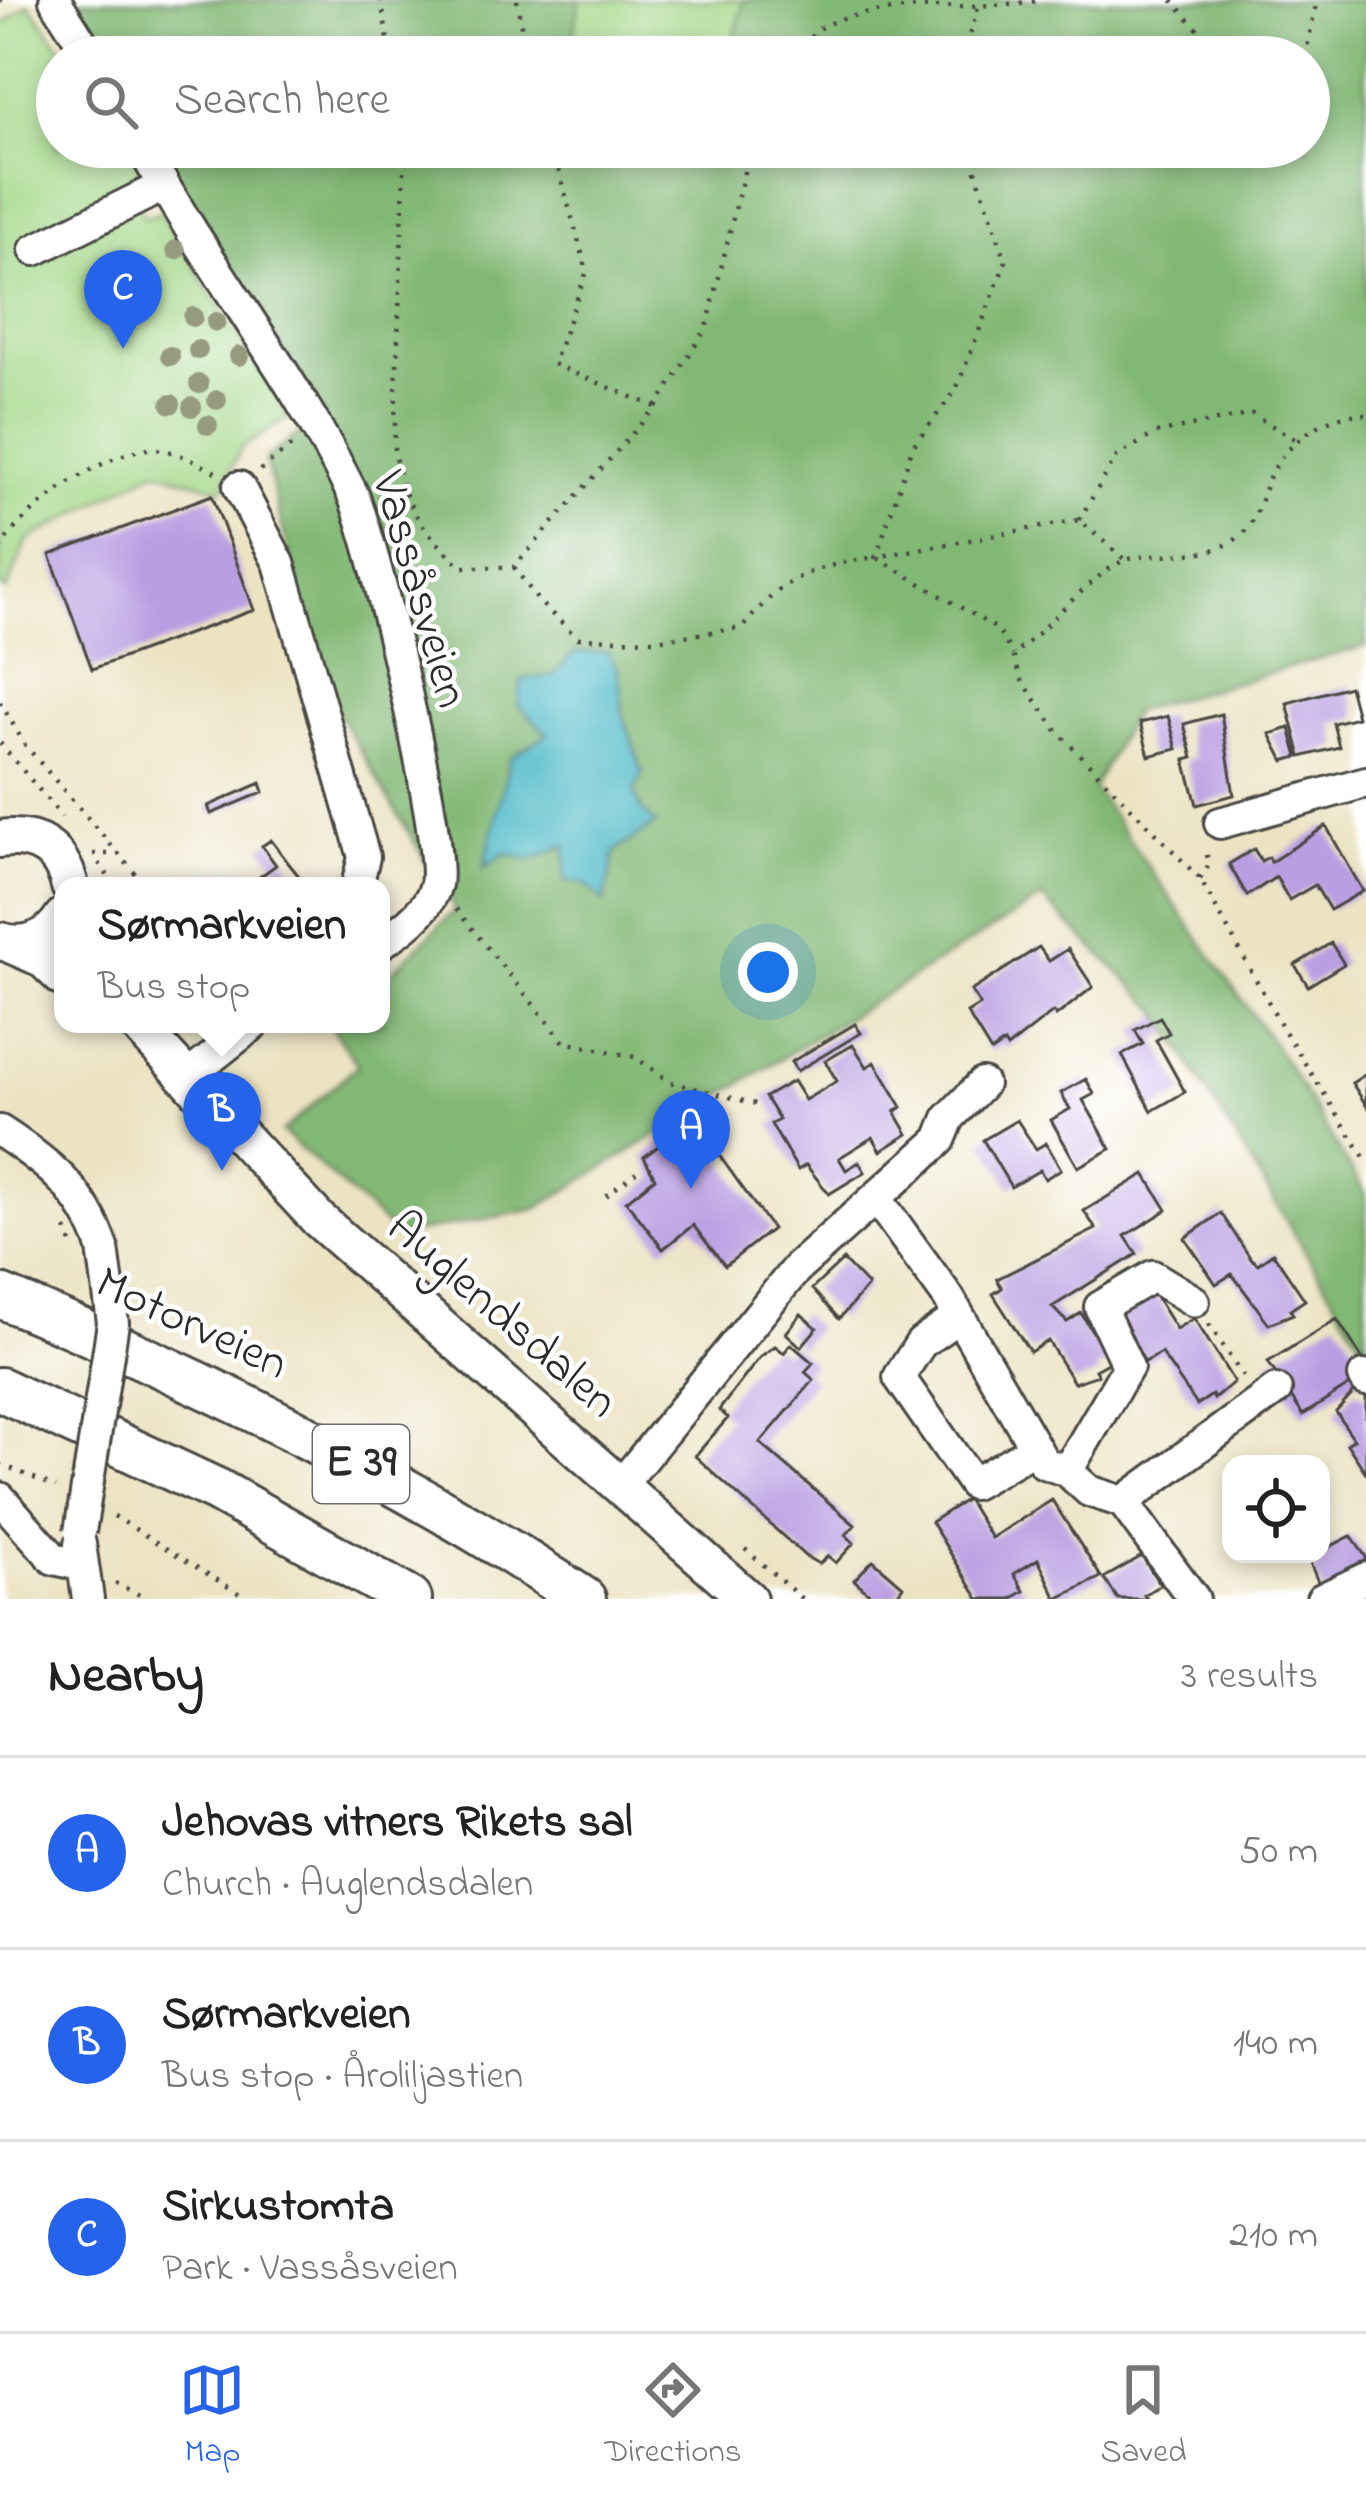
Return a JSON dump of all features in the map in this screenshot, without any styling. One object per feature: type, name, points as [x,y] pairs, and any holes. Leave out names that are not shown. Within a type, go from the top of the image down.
[{"type":"highway","name":"Motorveien","points":[[0,1296],[178,1372],[307,1435],[418,1495],[584,1599]]},
{"type":"highway","name":"E 39","points":[[0,1389],[217,1490],[410,1599]]},
{"type":"highway","name":"E 39","points":[[0,1420],[108,1464],[217,1490]]},
{"type":"main road","points":[[7,832],[55,853],[66,877]]},
{"type":"main road","points":[[6,943],[47,935],[54,927]]},
{"type":"main road","points":[[6,943],[42,958],[54,969]]},
{"type":"main road","points":[[118,1033],[273,1191],[318,1219]]},
{"type":"main road","points":[[145,1033],[318,1219]]},
{"type":"main road","name":"Auglendsdalen","points":[[318,1219],[748,1599]]},
{"type":"street","points":[[55,0],[78,36]]},
{"type":"street","name":"Vassåsveien","points":[[153,168],[354,495],[428,798],[436,887]]},
{"type":"street","points":[[35,250],[163,186]]},
{"type":"street","points":[[238,488],[279,563],[364,857],[359,877]]},
{"type":"street","points":[[1220,823],[1366,782]]},
{"type":"street","points":[[390,936],[421,911],[436,887]]},
{"type":"street","points":[[186,1078],[243,1033]]},
{"type":"street","name":"Auglendsdalen","points":[[621,1485],[796,1269],[940,1140],[949,1118],[982,1084]]},
{"type":"street","points":[[0,1131],[55,1168],[82,1198],[88,1249],[113,1323],[80,1532],[80,1565],[88,1599]]},
{"type":"street","points":[[877,1199],[957,1318],[1044,1463],[1067,1471],[1089,1490],[1123,1502],[1194,1599]]},
{"type":"street","points":[[1067,1471],[1128,1367],[1100,1307],[1153,1276],[1194,1301]]},
{"type":"street","points":[[957,1318],[921,1343],[898,1377],[974,1484],[1035,1448]]},
{"type":"street","points":[[1123,1502],[1267,1395]]},
{"type":"street","points":[[0,1498],[54,1559],[80,1565]]},
{"type":"street","points":[[1322,1599],[1366,1578]]},
{"type":"path","points":[[381,0],[388,36]]},
{"type":"path","points":[[517,0],[523,36]]},
{"type":"path","points":[[814,36],[851,13],[1043,0]]},
{"type":"path","points":[[1172,0],[1204,36]]},
{"type":"path","points":[[1309,36],[1317,0]]},
{"type":"path","points":[[970,36],[978,7]]},
{"type":"path","points":[[404,168],[394,449],[399,481],[419,527],[462,567],[514,567],[656,407],[707,327],[745,168]]},
{"type":"path","points":[[558,168],[587,271],[553,364],[656,407]]},
{"type":"path","points":[[876,556],[913,446],[956,390],[1006,261],[975,168]]},
{"type":"path","points":[[514,567],[539,602],[578,638],[655,640],[742,628],[776,587],[827,565],[1079,520],[1117,456],[1156,433],[1252,414],[1298,441]]},
{"type":"path","points":[[1013,655],[1125,560],[1174,557],[1241,536],[1272,471],[1298,441],[1329,420],[1366,415]]},
{"type":"path","points":[[0,549],[30,509],[59,489],[150,448],[178,453],[238,488],[314,428]]},
{"type":"path","points":[[1079,520],[1125,560]]},
{"type":"path","points":[[876,556],[997,629],[1022,679],[1058,732],[1200,878],[1366,1160]]},
{"type":"path","points":[[0,702],[25,746],[138,877]]},
{"type":"path","points":[[0,743],[68,824]]},
{"type":"path","points":[[10,758],[25,746]]},
{"type":"path","points":[[83,840],[109,877]]},
{"type":"path","points":[[92,854],[118,854]]},
{"type":"path","points":[[1200,878],[1209,866]]},
{"type":"path","points":[[436,887],[498,956],[564,1042],[635,1057],[670,1082],[760,1105]]},
{"type":"path","points":[[606,1196],[636,1172]]},
{"type":"path","points":[[66,1229],[88,1249]]},
{"type":"path","points":[[1194,1301],[1267,1395]]},
{"type":"path","points":[[0,1464],[72,1494]]},
{"type":"path","points":[[56,1501],[60,1479]]},
{"type":"path","points":[[110,1513],[248,1599]]},
{"type":"path","points":[[731,1538],[802,1599]]},
{"type":"path","points":[[230,1599],[238,1591]]},
{"type":"green space","points":[[66,0],[580,0],[573,36],[88,36]]},
{"type":"green space","points":[[580,0],[744,0],[735,36],[573,36]]},
{"type":"green space","points":[[744,0],[1366,0],[1366,646],[1134,711],[1093,788],[1287,1064],[1366,1195],[1366,1351],[1157,1009],[1042,898],[536,1209],[398,1236],[282,1132],[358,1065],[335,1033],[390,1033],[390,974],[455,910],[324,690],[265,459],[324,415],[167,168],[1330,168],[1330,36],[735,36]],"holes":[[[618,670],[623,714],[643,773],[634,790],[642,811],[655,825],[615,851],[567,845],[530,860],[506,853],[486,866],[549,734]]]},
{"type":"green space","points":[[29,4],[53,36],[36,36],[36,168],[150,168],[127,185],[145,217],[160,212],[290,417],[241,448],[222,490],[156,470],[27,541],[7,590],[0,588],[0,26]]},
{"type":"water","points":[[608,652],[618,670],[623,714],[643,774],[634,791],[642,811],[656,824],[615,851],[604,902],[585,884],[565,881],[566,845],[530,860],[506,853],[484,867],[510,758],[548,734],[518,705],[522,679],[553,676],[574,653]]},
{"type":"building","points":[[212,495],[254,610],[92,669],[50,555]]},
{"type":"building","points":[[1349,686],[1357,717],[1333,723],[1339,747],[1301,757],[1287,703]]},
{"type":"building","points":[[1221,714],[1234,795],[1197,805],[1185,760],[1193,758],[1184,724]]},
{"type":"building","points":[[1168,716],[1177,749],[1149,756],[1140,723]]},
{"type":"building","points":[[1290,728],[1298,757],[1284,761],[1270,734]]},
{"type":"building","points":[[261,783],[264,792],[211,814],[208,806]]},
{"type":"building","points":[[1326,826],[1363,891],[1330,910],[1315,885],[1289,900],[1276,877],[1247,896],[1229,864],[1254,849],[1261,861],[1269,857],[1271,862]]},
{"type":"building","points":[[271,840],[300,877],[259,877],[276,865],[262,846]]},
{"type":"building","points":[[1331,943],[1344,964],[1308,986],[1295,965]]},
{"type":"building","points":[[1039,947],[1049,961],[1068,949],[1093,987],[1007,1048],[1004,1043],[991,1052],[967,1013],[980,1005],[971,991]]},
{"type":"building","points":[[1160,1017],[1169,1033],[1156,1040],[1185,1092],[1152,1111],[1122,1055],[1143,1044],[1135,1030]]},
{"type":"building","points":[[855,1024],[861,1033],[797,1071],[791,1062]]},
{"type":"building","points":[[853,1045],[867,1067],[875,1062],[902,1107],[895,1112],[908,1134],[881,1151],[873,1137],[839,1158],[846,1170],[859,1162],[865,1172],[829,1194],[806,1165],[798,1170],[771,1124],[779,1120],[765,1097],[793,1081],[805,1100],[837,1081],[825,1061]]},
{"type":"building","points":[[1366,1074],[1366,1105],[1352,1083]]},
{"type":"building","points":[[1086,1079],[1094,1094],[1083,1100],[1111,1149],[1078,1167],[1051,1120],[1070,1109],[1061,1093]]},
{"type":"building","points":[[1017,1120],[1036,1149],[1046,1143],[1061,1169],[1045,1179],[1040,1170],[1011,1187],[983,1140]]},
{"type":"building","points":[[681,1128],[690,1140],[698,1134],[716,1151],[772,1229],[725,1266],[693,1225],[663,1249],[626,1201],[655,1178],[644,1157]]},
{"type":"building","points":[[1145,1174],[1167,1210],[1125,1236],[1137,1254],[1052,1307],[1067,1322],[1081,1313],[1111,1361],[1095,1370],[1098,1375],[1074,1383],[1048,1341],[1030,1352],[993,1294],[1002,1288],[997,1279],[1096,1229],[1084,1211]]},
{"type":"building","points":[[1221,1213],[1251,1259],[1258,1264],[1273,1253],[1305,1300],[1290,1310],[1293,1314],[1269,1324],[1232,1274],[1216,1284],[1185,1238]]},
{"type":"building","points":[[843,1260],[868,1286],[839,1319],[812,1289]]},
{"type":"building","points":[[1153,1292],[1176,1329],[1194,1318],[1234,1382],[1214,1399],[1212,1395],[1197,1405],[1161,1353],[1145,1362],[1116,1315]]},
{"type":"building","points":[[801,1314],[817,1328],[801,1347],[786,1333]]},
{"type":"building","points":[[1337,1319],[1366,1364],[1358,1380],[1303,1415],[1268,1362]]},
{"type":"building","points":[[791,1344],[813,1363],[805,1372],[814,1380],[760,1443],[855,1525],[846,1535],[854,1543],[836,1563],[828,1556],[819,1564],[805,1556],[695,1456],[728,1418],[719,1410],[760,1357],[775,1346],[784,1353]]},
{"type":"building","points":[[1355,1391],[1366,1396],[1366,1473],[1347,1444],[1354,1439],[1336,1412]]},
{"type":"building","points":[[967,1499],[991,1538],[1052,1500],[1101,1577],[1057,1599],[1038,1559],[1014,1574],[1024,1591],[1011,1599],[979,1599],[931,1522]]},
{"type":"building","points":[[1351,1536],[1366,1557],[1366,1572],[1324,1596],[1310,1563],[1330,1563],[1330,1547]]},
{"type":"building","points":[[1142,1556],[1160,1585],[1144,1595],[1147,1599],[1118,1599],[1104,1578]]},
{"type":"building","points":[[873,1560],[903,1586],[894,1599],[876,1599],[854,1580]]},
{"type":"place","name":"Sirkustomta","points":[[123,349]]},
{"type":"place","name":"Sørmarkveien","points":[[222,1171]]},
{"type":"place","name":"Jehovas vitners Rikets sal","points":[[691,1189]]}]
